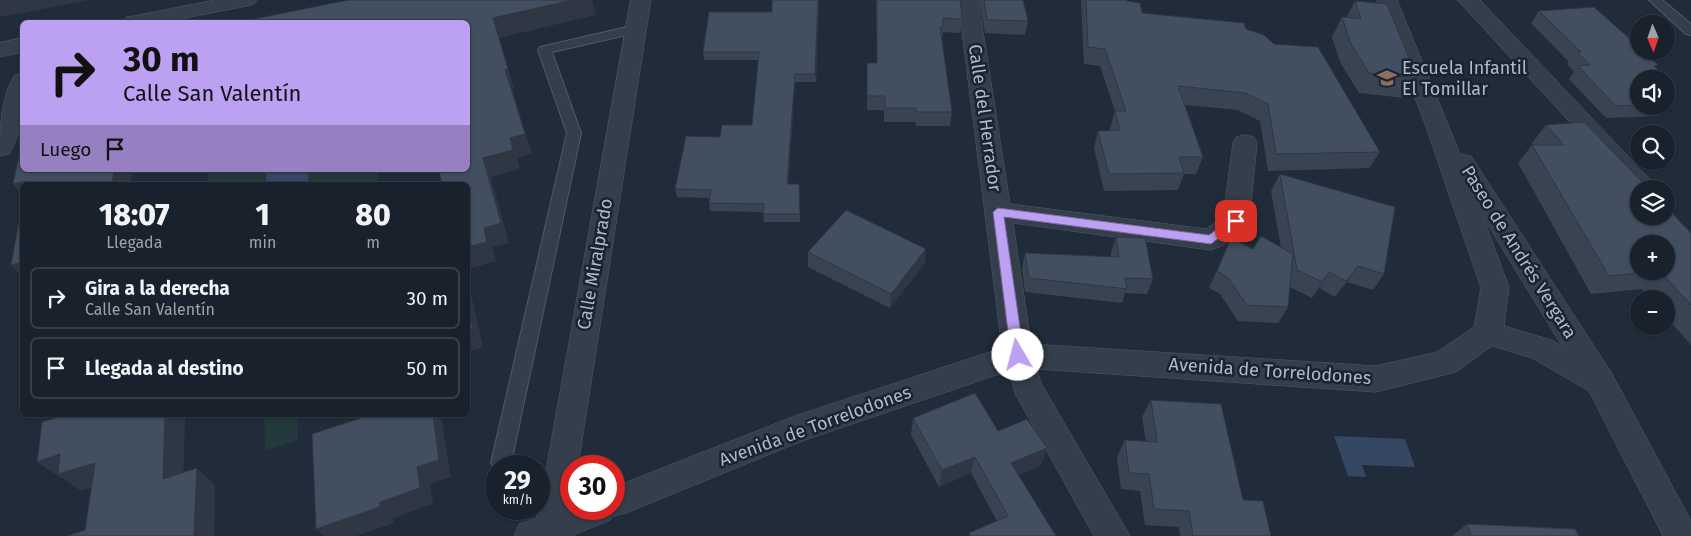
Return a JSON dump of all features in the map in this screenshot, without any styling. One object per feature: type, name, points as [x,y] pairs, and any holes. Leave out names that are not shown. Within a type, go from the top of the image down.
[{"type":"street","points":[[144,20],[247,0]]},
{"type":"street","name":"Calle Miralprado","points":[[541,532],[641,0]]},
{"type":"street","name":"Calle del Herrador","points":[[968,0],[1018,355]]},
{"type":"street","points":[[1387,0],[1436,121],[1495,288],[1488,333]]},
{"type":"street","points":[[1468,0],[1638,180]]},
{"type":"street","points":[[0,50],[20,45]]},
{"type":"street","points":[[0,148],[20,87]]},
{"type":"street","name":"Paseo de Andrés Vergara","points":[[1436,121],[1601,384],[1681,536]]},
{"type":"street","points":[[998,212],[1211,240],[1236,221],[1246,144]]},
{"type":"street","name":"Paseo de Andrés Vergara","points":[[1488,333],[1541,349],[1601,384]]},
{"type":"street","name":"Avenida de Torrelodones","points":[[625,498],[795,430],[1018,355],[1376,379],[1445,362],[1488,333]]},
{"type":"street","points":[[1018,355],[1027,386],[1113,536]]},
{"type":"street","points":[[541,532],[571,520]]},
{"type":"lane","points":[[1655,0],[1691,31]]},
{"type":"lane","points":[[503,455],[574,133],[545,50],[636,29]]},
{"type":"green space","points":[[208,172],[377,172],[379,182],[207,182]]},
{"type":"green space","points":[[264,417],[297,417],[298,440],[265,451]]},
{"type":"water","points":[[266,172],[308,172],[309,182],[266,182]]},
{"type":"water","points":[[1334,436],[1405,439],[1415,467],[1362,465],[1366,477],[1348,476]]},
{"type":"building","points":[[348,0],[573,0],[493,18],[508,69],[505,69],[525,134],[510,138],[513,150],[483,158],[501,223],[484,228],[487,242],[470,246],[470,182],[441,182],[439,172],[470,172],[470,20],[249,20]]},
{"type":"building","points":[[772,0],[818,0],[815,74],[795,74],[787,184],[799,184],[800,214],[763,214],[764,204],[709,203],[711,190],[675,189],[686,136],[720,137],[722,125],[752,125],[759,52],[703,52],[709,12],[772,12]]},
{"type":"building","points":[[877,0],[960,0],[962,19],[943,18],[943,27],[940,27],[952,112],[917,112],[916,108],[885,108],[885,96],[867,96],[867,63],[877,63]]},
{"type":"building","points":[[984,0],[1023,0],[1028,21],[987,20]]},
{"type":"building","points":[[1086,0],[1127,0],[1140,3],[1142,13],[1244,23],[1246,29],[1264,35],[1274,44],[1318,47],[1380,152],[1276,154],[1268,104],[1245,93],[1178,86],[1203,157],[1179,157],[1184,173],[1109,174],[1098,131],[1120,130],[1115,111],[1126,111],[1105,49],[1088,47]]},
{"type":"building","points":[[1355,1],[1387,4],[1417,78],[1369,73],[1350,42],[1342,17],[1361,19]]},
{"type":"building","points":[[1594,7],[1630,39],[1630,60],[1653,60],[1658,65],[1654,66],[1658,70],[1630,70],[1630,105],[1616,106],[1578,66],[1590,65],[1577,52],[1581,52],[1539,11]]},
{"type":"building","points":[[1584,122],[1640,180],[1630,180],[1630,225],[1675,225],[1675,216],[1691,233],[1691,305],[1668,280],[1675,280],[1675,235],[1630,235],[1630,274],[1609,276],[1532,145],[1564,145],[1546,125]]},
{"type":"building","points":[[20,151],[20,172],[114,172],[112,182],[27,181],[13,184]]},
{"type":"building","points":[[1280,174],[1395,207],[1384,274],[1358,266],[1346,281],[1329,272],[1322,282],[1297,270]]},
{"type":"building","points":[[846,210],[926,249],[891,294],[808,252]]},
{"type":"building","points":[[20,216],[20,263],[11,265]]},
{"type":"building","points":[[1261,236],[1293,254],[1288,307],[1247,305],[1228,278],[1217,271],[1231,238],[1253,249]]},
{"type":"building","points":[[1116,237],[1145,238],[1153,279],[1125,278],[1127,289],[1029,278],[1025,253],[1119,257]]},
{"type":"building","points":[[470,313],[473,328],[470,329]]},
{"type":"building","points":[[975,393],[998,431],[1027,419],[1047,448],[1011,463],[1056,536],[971,536],[969,533],[1008,516],[975,457],[942,470],[913,418]]},
{"type":"building","points":[[1151,400],[1221,404],[1243,500],[1263,501],[1271,536],[1193,536],[1189,511],[1154,509],[1149,474],[1129,473],[1125,440],[1157,442]]},
{"type":"building","points":[[58,417],[165,417],[163,479],[197,468],[194,536],[67,536],[85,530],[95,463],[58,474],[60,454],[37,462],[42,422]]},
{"type":"building","points":[[364,417],[433,417],[439,460],[417,467],[420,488],[380,502],[380,507],[316,529],[312,434]]},
{"type":"building","points":[[1467,524],[1575,529],[1579,536],[1471,536]]},
{"type":"place","name":"Escuela Infantil El Tomillar","points":[[1387,78]]},
{"type":"route","points":[[1018,355],[998,212],[1211,240],[1236,221]]}]
